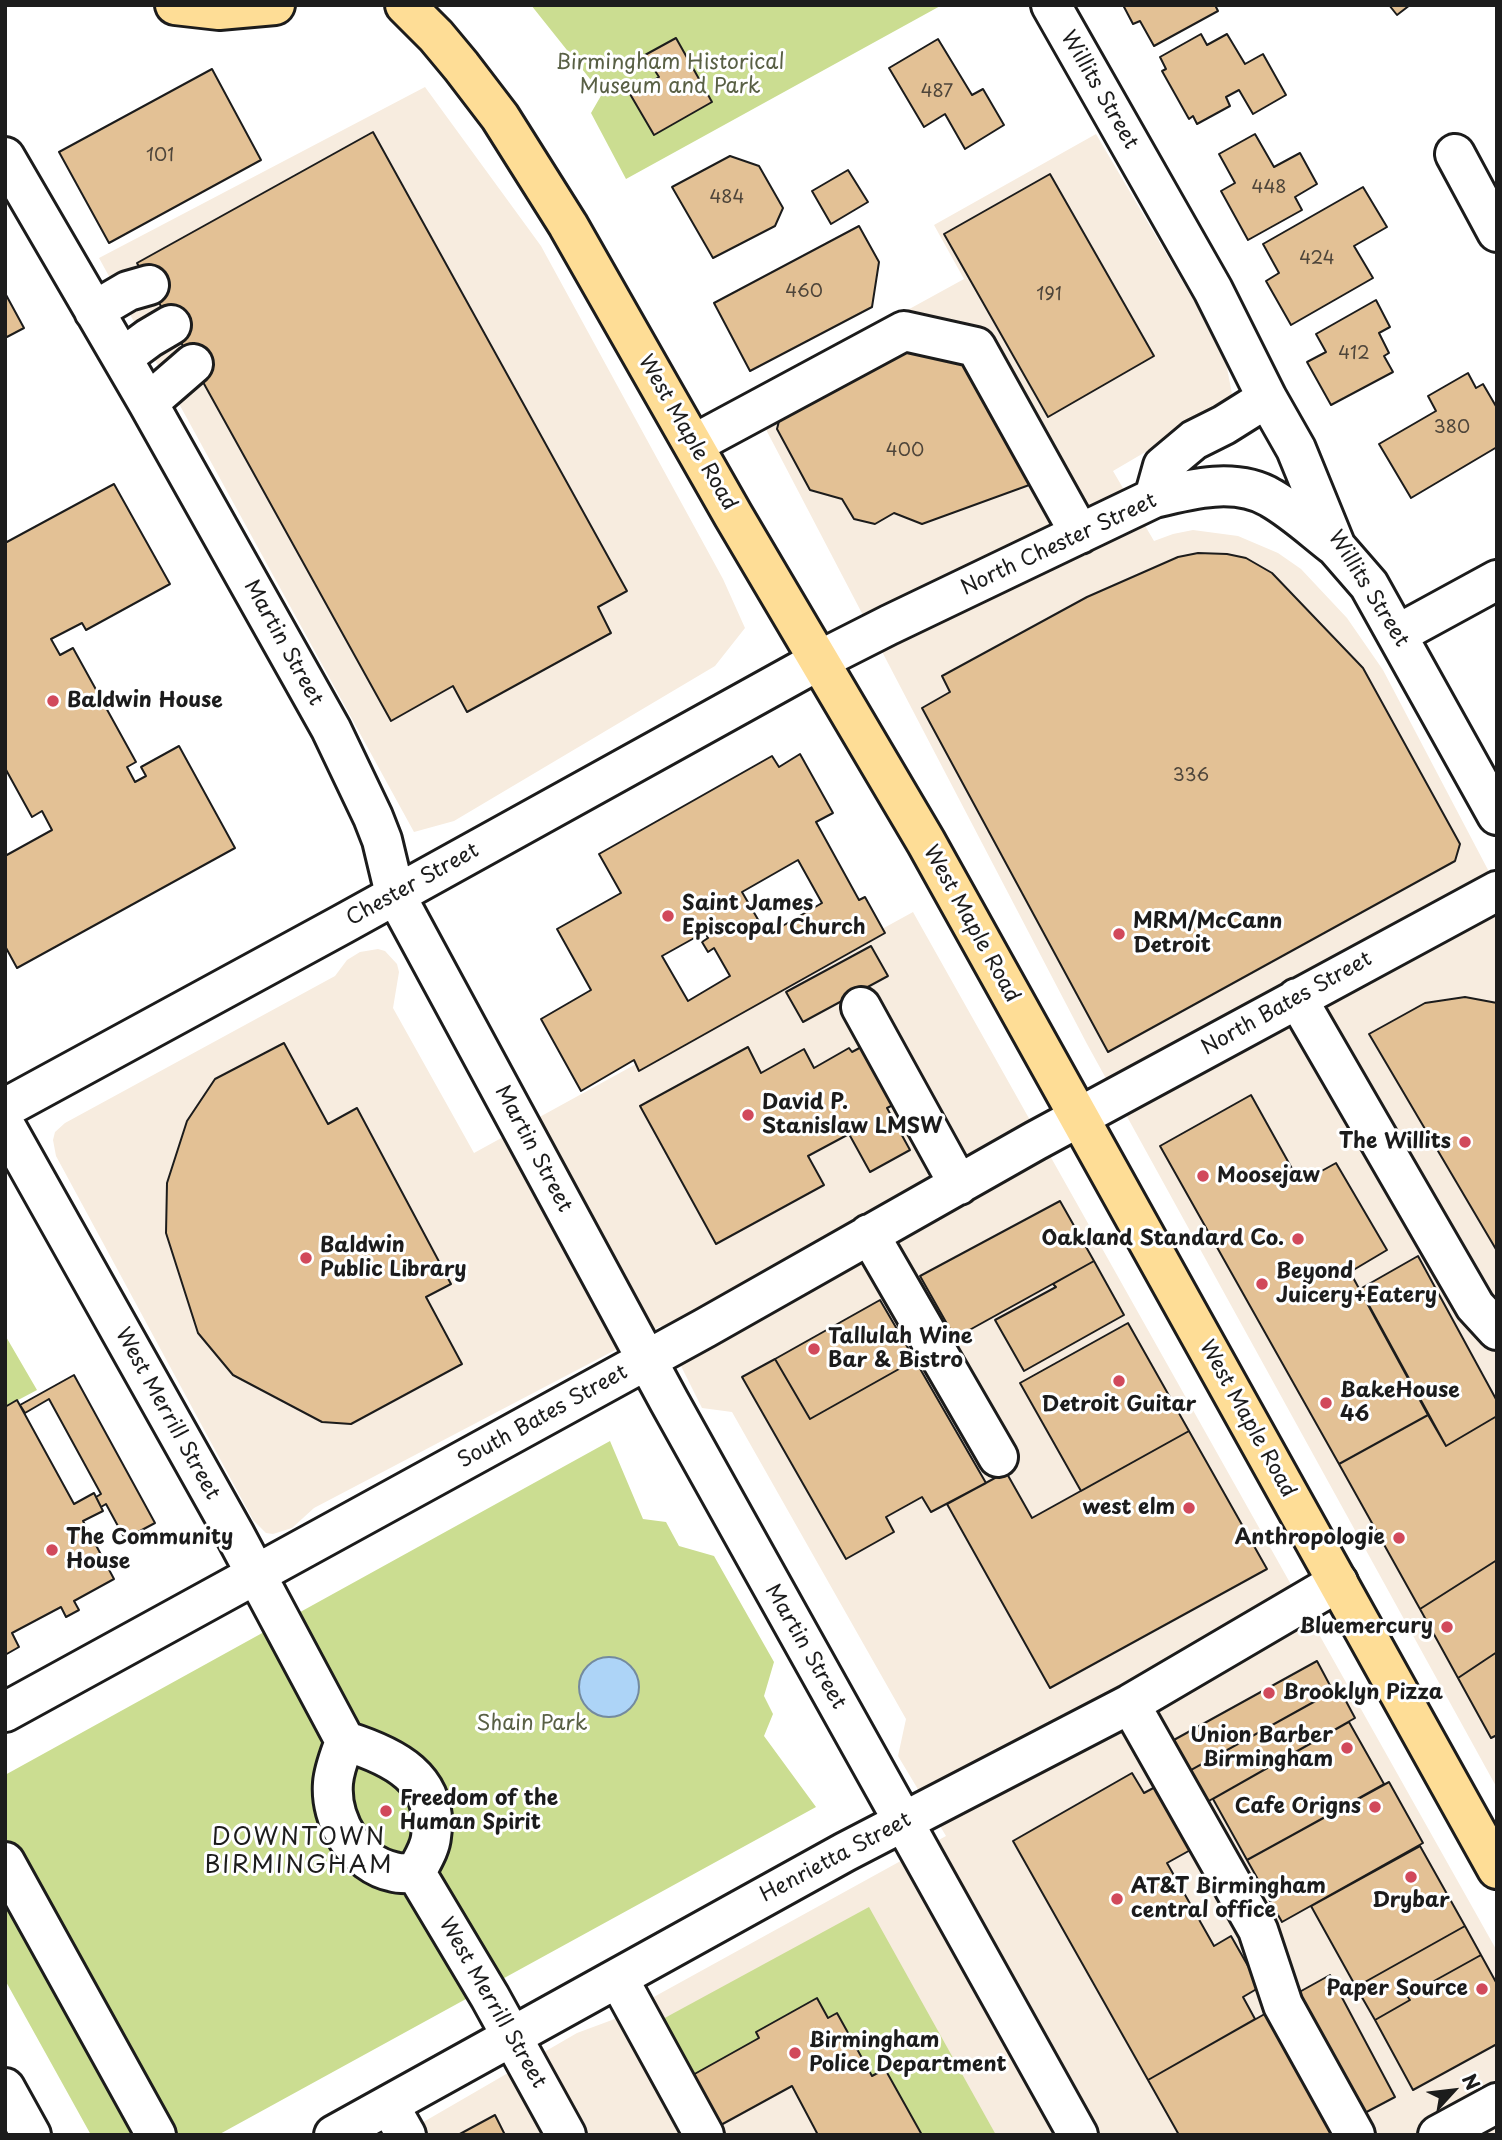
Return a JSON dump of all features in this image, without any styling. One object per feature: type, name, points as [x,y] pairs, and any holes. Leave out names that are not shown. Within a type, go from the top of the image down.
[{"type":"main road","points":[[175,5],[219,10],[275,5]]},
{"type":"main road","name":"West Maple Road","points":[[405,5],[461,66],[522,151],[568,225],[926,842],[1497,1869]]},
{"type":"street","name":"Willits Street","points":[[1051,5],[1213,290],[1267,398],[1296,449],[1336,547],[1369,585],[1497,814]]},
{"type":"street","points":[[1455,154],[1497,232]]},
{"type":"street","name":"Martin Street","points":[[5,157],[148,403],[331,729],[382,840],[395,894],[646,1360],[1079,2135]]},
{"type":"street","points":[[94,311],[128,291],[149,285]]},
{"type":"street","points":[[122,359],[149,338],[172,325]]},
{"type":"street","points":[[694,444],[904,331],[976,347],[1080,534]]},
{"type":"street","points":[[148,403],[193,364]]},
{"type":"street","points":[[1154,498],[1163,466],[1194,440],[1267,398]]},
{"type":"street","name":"North Chester Street","points":[[820,660],[1154,498],[1192,489],[1243,487],[1270,496],[1336,547]]},
{"type":"street","points":[[1398,634],[1497,580]]},
{"type":"street","name":"Chester Street","points":[[5,1108],[820,660]]},
{"type":"street","name":"North Bates Street","points":[[1079,1118],[1497,891]]},
{"type":"street","points":[[1297,998],[1475,1306],[1497,1330]]},
{"type":"street","points":[[861,1007],[959,1185]]},
{"type":"street","name":"South Bates Street","points":[[5,1712],[646,1360],[1079,1118]]},
{"type":"street","name":"West Merrill Street","points":[[5,1125],[256,1574],[345,1741]]},
{"type":"street","points":[[869,1234],[998,1457]]},
{"type":"street","name":"Henrietta Street","points":[[334,2135],[397,2120],[512,2036],[904,1822],[1130,1704],[1338,1582]]},
{"type":"street","points":[[1130,1704],[1258,1930],[1283,2005],[1354,2135]]},
{"type":"street","points":[[345,1741],[376,1750],[403,1765],[421,1786],[432,1817],[431,1840],[416,1873],[394,1872],[378,1866],[364,1857],[342,1829],[335,1811],[333,1785],[336,1765],[345,1741]]},
{"type":"street","points":[[5,1862],[156,2135]]},
{"type":"street","name":"West Merrill Street","points":[[416,1873],[512,2036],[552,2130]]},
{"type":"street","points":[[618,1978],[704,2135]]},
{"type":"street","points":[[5,2088],[32,2135]]},
{"type":"street","points":[[1438,2135],[1497,2103]]},
{"type":"shaded area","points":[[425,87],[541,246],[723,579],[745,628],[715,666],[454,821],[414,832],[99,258]]},
{"type":"shaded area","points":[[1096,134],[1214,335],[1225,357],[1232,394],[1228,402],[1217,410],[1113,471],[1154,541],[1193,530],[1238,536],[1278,553],[1301,569],[1347,618],[1383,670],[1497,887],[1497,1788],[1087,1044],[749,397],[964,279],[934,225]]},
{"type":"shaded area","points":[[913,912],[1497,1951],[1497,2135],[401,2135],[577,2033],[612,2020],[946,1836],[898,1756],[906,1719],[732,1412],[702,1408],[661,1326],[314,1508],[292,1528],[273,1534],[266,1533],[253,1520],[56,1156],[53,1140],[55,1132],[65,1123],[335,976],[347,960],[360,952],[378,949],[385,951],[397,964],[399,972],[393,1008],[474,1153]]},
{"type":"green space","name":"Birmingham Historical Museum and Park","points":[[531,5],[942,5],[626,179],[591,113],[602,94]]},
{"type":"green space","points":[[5,1335],[37,1390],[5,1407]]},
{"type":"green space","name":"Shain Park","points":[[610,1441],[643,1519],[666,1522],[679,1546],[714,1556],[774,1662],[764,1696],[773,1714],[764,1736],[816,1807],[218,2135],[91,2135],[5,1980],[5,1775]]},
{"type":"green space","points":[[869,1907],[996,2135],[922,2135],[885,2069],[872,2076],[817,1999],[759,2038],[691,2076],[661,2020]]},
{"type":"water","points":[[609,1657],[630,1666],[639,1687],[630,1708],[609,1717],[588,1708],[579,1687],[588,1666]]},
{"type":"building","points":[[1123,5],[1215,5],[1218,11],[1154,46],[1140,21],[1133,24]]},
{"type":"building","points":[[1389,5],[1410,5],[1397,15]]},
{"type":"building","points":[[1201,34],[1207,45],[1227,34],[1245,64],[1263,54],[1286,95],[1253,114],[1239,90],[1226,97],[1230,106],[1197,124],[1193,116],[1189,119],[1162,71],[1166,69],[1160,57]]},
{"type":"building","points":[[676,38],[712,102],[654,135],[630,94],[659,77],[645,55]]},
{"type":"building","points":[[938,39],[972,95],[983,89],[1004,125],[965,149],[945,114],[924,127],[889,68]]},
{"type":"building","points":[[212,69],[261,160],[109,243],[59,152]]},
{"type":"building","points":[[373,132],[627,591],[598,607],[611,633],[467,712],[453,686],[391,721],[137,263]]},
{"type":"building","points":[[1255,134],[1274,167],[1300,153],[1317,184],[1295,197],[1302,210],[1248,240],[1221,191],[1235,183],[1219,154]]},
{"type":"building","points":[[730,156],[759,166],[783,208],[775,226],[713,258],[672,187]]},
{"type":"building","points":[[848,170],[868,202],[831,224],[812,191]]},
{"type":"building","points":[[1050,174],[1154,356],[1048,417],[944,234]]},
{"type":"building","points":[[1363,187],[1387,227],[1354,246],[1373,278],[1291,325],[1266,281],[1279,273],[1263,244]]},
{"type":"building","points":[[859,226],[879,262],[872,307],[750,371],[714,303]]},
{"type":"building","points":[[5,293],[24,328],[5,338]]},
{"type":"building","points":[[1376,300],[1390,327],[1379,333],[1389,353],[1384,356],[1393,372],[1331,405],[1307,362],[1326,352],[1316,334]]},
{"type":"building","points":[[917,341],[969,355],[1032,484],[922,524],[894,513],[875,524],[854,519],[842,499],[810,490],[777,429],[780,417]]},
{"type":"building","points":[[1468,373],[1476,388],[1483,384],[1497,408],[1497,447],[1411,498],[1379,444],[1436,411],[1428,396]]},
{"type":"building","name":"Baldwin House","points":[[114,484],[170,584],[86,630],[82,623],[51,639],[60,655],[73,648],[136,762],[127,767],[135,782],[146,776],[141,767],[179,746],[235,848],[17,968],[5,946],[5,856],[52,830],[42,811],[32,817],[5,768],[5,543]]},
{"type":"building","points":[[1198,553],[1246,558],[1272,573],[1363,668],[1460,844],[1455,861],[1108,1052],[922,708],[950,692],[942,676],[1087,597],[1178,557]]},
{"type":"building","name":"Saint James Episcopal Church","points":[[800,754],[833,813],[816,822],[859,900],[865,897],[885,933],[639,1071],[634,1060],[581,1091],[541,1019],[591,990],[557,929],[621,893],[599,854],[772,756],[779,767]],"holes":[[[798,860],[822,903],[767,935],[742,892]],[[705,932],[708,938],[702,942],[708,952],[714,948],[730,976],[688,1001],[662,956]]]},
{"type":"building","points":[[871,946],[888,976],[803,1022],[786,992]]},
{"type":"building","name":"The Willits","points":[[1465,997],[1497,1003],[1497,1251],[1369,1034],[1425,1003]]},
{"type":"building","name":"Baldwin Public Library","points":[[284,1043],[328,1124],[357,1108],[451,1284],[426,1297],[462,1364],[351,1424],[322,1422],[233,1375],[198,1333],[166,1233],[167,1183],[187,1121],[215,1079]]},
{"type":"building","points":[[865,1045],[897,1103],[887,1108],[910,1150],[870,1172],[849,1134],[808,1156],[824,1185],[716,1244],[640,1106],[748,1047],[761,1073],[804,1049],[814,1068],[849,1048],[852,1052]]},
{"type":"building","points":[[1251,1095],[1300,1183],[1336,1163],[1387,1250],[1350,1272],[1428,1415],[1339,1464],[1160,1146]]},
{"type":"building","points":[[1060,1201],[1094,1261],[955,1338],[920,1276]]},
{"type":"building","points":[[1418,1256],[1497,1401],[1497,1416],[1446,1446],[1360,1289]]},
{"type":"building","points":[[1094,1261],[1124,1315],[1024,1371],[995,1320],[1056,1287],[1053,1284]]},
{"type":"building","points":[[880,1300],[915,1360],[810,1419],[775,1359]]},
{"type":"building","points":[[1128,1323],[1189,1431],[1081,1491],[1020,1383]]},
{"type":"building","points":[[775,1359],[810,1419],[915,1360],[986,1483],[931,1512],[922,1497],[886,1517],[894,1532],[846,1559],[742,1377]]},
{"type":"building","points":[[74,1375],[155,1523],[125,1539],[106,1504],[101,1507],[96,1497],[101,1494],[49,1399],[25,1413],[20,1405]]},
{"type":"building","name":"The Community House","points":[[17,1400],[74,1504],[94,1493],[103,1511],[83,1521],[114,1579],[74,1601],[79,1610],[66,1617],[61,1607],[12,1633],[19,1647],[5,1655],[5,1407]]},
{"type":"building","points":[[1428,1415],[1446,1446],[1497,1416],[1497,1560],[1420,1609],[1339,1464]]},
{"type":"building","points":[[1189,1431],[1267,1569],[1050,1688],[947,1504],[1006,1472],[1032,1518]]},
{"type":"building","points":[[1497,1560],[1497,1652],[1458,1678],[1420,1609]]},
{"type":"building","points":[[1497,1652],[1497,1735],[1491,1738],[1458,1678]]},
{"type":"building","points":[[1317,1661],[1333,1691],[1189,1771],[1172,1741]]},
{"type":"building","points":[[1339,1688],[1355,1718],[1207,1802],[1189,1771]]},
{"type":"building","points":[[1349,1722],[1384,1784],[1247,1860],[1213,1799]]},
{"type":"building","name":"AT&T Birmingham central office","points":[[1132,1773],[1144,1793],[1159,1785],[1194,1848],[1167,1863],[1214,1946],[1231,1936],[1260,1987],[1243,1997],[1255,2019],[1148,2080],[1013,1841]]},
{"type":"building","points":[[1389,1782],[1423,1843],[1282,1922],[1247,1860]]},
{"type":"building","points":[[1420,1846],[1465,1926],[1356,1987],[1311,1906]]},
{"type":"building","points":[[1465,1926],[1481,1955],[1407,1996],[1410,2000],[1375,2020],[1356,1987]]},
{"type":"building","points":[[1481,1955],[1497,1984],[1497,2044],[1413,2090],[1375,2020],[1410,2000],[1407,1996]]},
{"type":"building","points":[[1330,1975],[1395,2097],[1359,2116],[1294,1995]]},
{"type":"building","name":"Birmingham Police Department","points":[[817,1998],[828,2018],[837,2013],[872,2076],[885,2069],[922,2135],[818,2135],[792,2086],[719,2126],[691,2076],[759,2038],[756,2032]]},
{"type":"building","points":[[1270,2011],[1337,2131],[1330,2135],[1179,2135],[1148,2080]]},
{"type":"building","points":[[495,2115],[505,2135],[458,2135]]},
{"type":"place","name":"Baldwin House","points":[[53,701]]},
{"type":"place","name":"Saint James Episcopal Church","points":[[668,916]]},
{"type":"place","name":"MRM/McCann Detroit","points":[[1119,934]]},
{"type":"place","name":"David P. Stanislaw LMSW","points":[[748,1115]]},
{"type":"place","name":"The Willits","points":[[1465,1142]]},
{"type":"place","name":"Moosejaw","points":[[1203,1176]]},
{"type":"place","name":"Oakland Standard Co.","points":[[1298,1239]]},
{"type":"place","name":"Baldwin Public Library","points":[[306,1258]]},
{"type":"place","name":"Beyond Juicery+Eatery","points":[[1262,1284]]},
{"type":"place","name":"Tallulah Wine Bar & Bistro","points":[[814,1349]]},
{"type":"place","name":"Detroit Guitar","points":[[1119,1381]]},
{"type":"place","name":"BakeHouse 46","points":[[1326,1403]]},
{"type":"place","name":"west elm","points":[[1189,1508]]},
{"type":"place","name":"Anthropologie","points":[[1399,1538]]},
{"type":"place","name":"The Community House","points":[[52,1550]]},
{"type":"place","name":"Bluemercury","points":[[1447,1627]]},
{"type":"place","name":"Brooklyn Pizza","points":[[1269,1693]]},
{"type":"place","name":"Union Barber Birmingham","points":[[1347,1748]]},
{"type":"place","name":"Cafe Origns","points":[[1375,1807]]},
{"type":"place","name":"Freedom of the Human Spirit","points":[[386,1811]]},
{"type":"place","name":"Drybar","points":[[1411,1877]]},
{"type":"place","name":"AT&T Birmingham central office","points":[[1117,1899]]},
{"type":"place","name":"Paper Source","points":[[1482,1989]]},
{"type":"place","name":"Birmingham Police Department","points":[[795,2053]]},
{"type":"district","name":"DOWNTOWN BIRMINGHAM","points":[[299,1852]]}]
